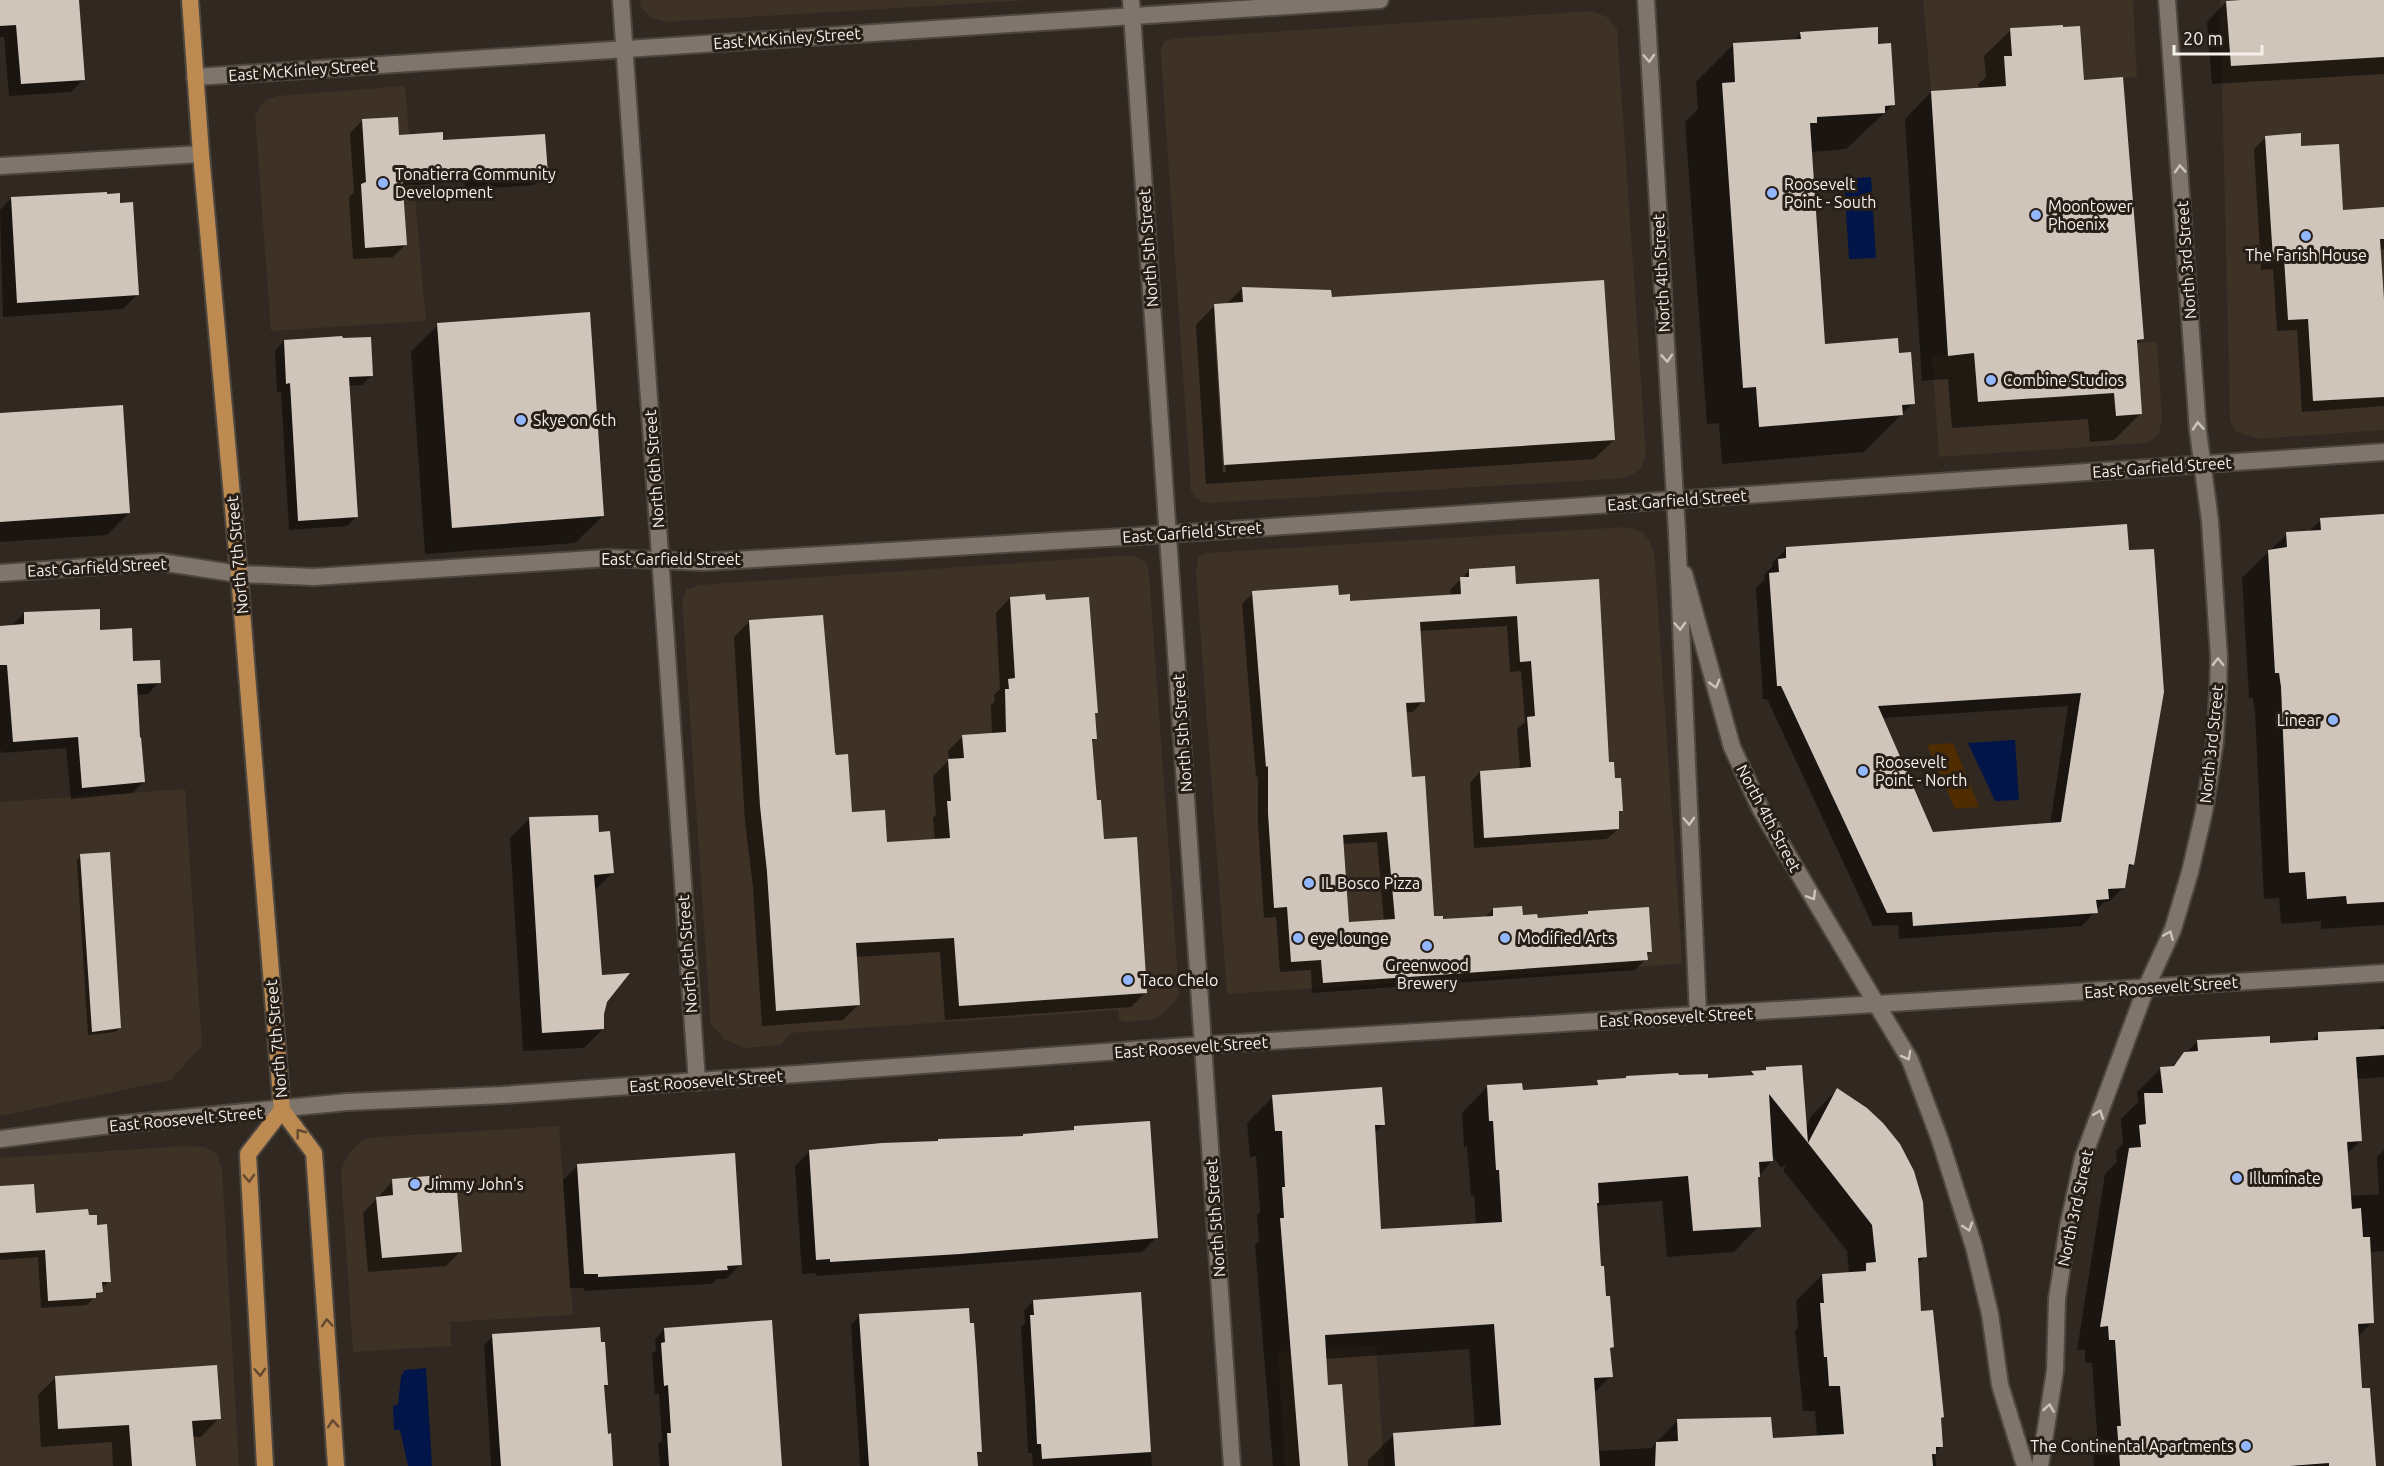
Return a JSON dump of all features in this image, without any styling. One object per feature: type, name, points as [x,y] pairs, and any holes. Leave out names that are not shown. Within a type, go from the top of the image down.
[{"type":"main road","name":"North 7th Street","points":[[189,0],[239,574],[282,1110],[314,1153],[336,1466]]},
{"type":"main road","name":"North 7th Street","points":[[266,1466],[248,1154],[282,1110]]},
{"type":"street","name":"North 6th Street","points":[[621,0],[697,1082]]},
{"type":"street","name":"East McKinley Street","points":[[195,77],[624,49],[1132,8],[1380,0]]},
{"type":"street","name":"North 4th Street","points":[[1646,0],[1675,500],[1698,1015]]},
{"type":"street","name":"North 3rd Street","points":[[2040,1466],[2055,1371],[2057,1299],[2068,1227],[2083,1158],[2146,988],[2173,928],[2190,872],[2204,812],[2215,742],[2219,657],[2210,521],[2201,465],[2167,0]]},
{"type":"street","name":"North 5th Street","points":[[1132,8],[1232,1466]]},
{"type":"street","points":[[0,166],[201,154]]},
{"type":"street","name":"East Garfield Street","points":[[0,573],[160,562],[239,574],[314,577],[608,558],[684,563],[1168,534],[2384,452]]},
{"type":"street","name":"North 4th Street","points":[[1677,547],[1732,747],[1761,810],[1877,1005]]},
{"type":"street","name":"East Roosevelt Street","points":[[0,1139],[102,1126],[347,1102],[503,1095],[1203,1045],[2384,973]]},
{"type":"street","points":[[1877,1005],[1910,1060],[1940,1140],[1974,1247],[1990,1314],[2000,1385],[2025,1466]]},
{"type":"shaded area","points":[[640,0],[1029,0],[665,22],[651,18],[641,7]]},
{"type":"shaded area","points":[[1923,0],[2133,0],[2137,77],[1931,91]]},
{"type":"shaded area","points":[[2220,0],[2384,0],[2384,430],[2258,439],[2237,432],[2230,421]]},
{"type":"shaded area","points":[[1592,11],[1607,17],[1617,29],[1646,455],[1641,469],[1626,478],[1210,503],[1202,502],[1195,497],[1191,491],[1161,56],[1161,48],[1165,41],[1178,38]]},
{"type":"shaded area","points":[[405,86],[426,321],[271,331],[255,116],[260,106],[267,99],[277,96]]},
{"type":"shaded area","points":[[1871,177],[1876,258],[1849,259],[1844,179]]},
{"type":"shaded area","points":[[2157,342],[2162,419],[2159,433],[2151,441],[1939,457],[1932,356]]},
{"type":"shaded area","points":[[1626,527],[1642,532],[1654,551],[1682,958],[1680,964],[1227,994],[1196,572],[1199,556],[1207,553]]},
{"type":"shaded area","points":[[1133,555],[1146,562],[1149,573],[1179,993],[1174,1003],[1157,1018],[1124,1022],[1119,1019],[1118,1010],[790,1033],[781,1045],[745,1048],[725,1040],[711,1024],[710,1015],[682,599],[687,589],[700,585]]},
{"type":"shaded area","points":[[2015,740],[2019,800],[1995,801],[1968,743]]},
{"type":"shaded area","points":[[1953,743],[1979,807],[1955,809],[1927,745]]},
{"type":"shaded area","points":[[185,789],[202,1045],[171,1080],[0,1116],[0,802]]},
{"type":"shaded area","points":[[559,1126],[573,1315],[450,1322],[451,1346],[353,1352],[341,1174],[344,1162],[352,1150],[364,1139],[378,1137]]},
{"type":"shaded area","points":[[184,1146],[205,1147],[217,1154],[222,1168],[239,1466],[0,1466],[0,1158]]},
{"type":"shaded area","points":[[1376,1346],[1384,1466],[1285,1466],[1278,1352]]},
{"type":"shaded area","points":[[426,1368],[432,1466],[408,1466],[400,1430],[394,1430],[393,1406],[398,1405],[401,1376],[405,1370]]},
{"type":"building","points":[[0,0],[79,0],[85,80],[21,84],[16,25],[0,26]]},
{"type":"building","points":[[2384,0],[2384,57],[2231,66],[2226,1]]},
{"type":"building","name":"Moontower Phoenix","points":[[2063,25],[2063,27],[2080,26],[2084,80],[2123,77],[2144,339],[2137,340],[2142,414],[2116,416],[2114,393],[1978,402],[1974,353],[1948,356],[1931,91],[2006,86],[2004,56],[2012,56],[2010,28]]},
{"type":"building","name":"Roosevelt Point - South","points":[[1878,27],[1878,44],[1891,43],[1895,105],[1885,106],[1885,113],[1817,117],[1817,123],[1810,123],[1825,344],[1898,338],[1899,353],[1911,352],[1915,404],[1902,405],[1903,415],[1759,427],[1756,387],[1743,388],[1722,83],[1735,82],[1733,43],[1801,39],[1800,32]]},
{"type":"building","points":[[398,117],[399,135],[443,132],[443,140],[545,134],[548,174],[476,178],[476,170],[402,175],[407,245],[365,248],[361,184],[366,182],[362,119]]},
{"type":"building","points":[[2301,133],[2301,146],[2339,144],[2343,210],[2384,207],[2384,239],[2380,239],[2384,300],[2384,397],[2313,401],[2308,319],[2288,320],[2284,258],[2273,259],[2265,136]]},
{"type":"building","points":[[107,192],[107,194],[120,193],[120,203],[133,202],[139,295],[17,303],[11,197]]},
{"type":"building","points":[[1604,280],[1615,440],[1224,465],[1214,304],[1243,302],[1242,287],[1331,290],[1332,297]]},
{"type":"building","name":"Skye on 6th","points":[[590,312],[604,516],[452,528],[437,323]]},
{"type":"building","points":[[342,336],[343,338],[371,337],[373,376],[349,377],[358,517],[298,521],[290,383],[286,384],[284,340]]},
{"type":"building","points":[[123,405],[130,513],[0,522],[0,413]]},
{"type":"building","name":"Linear","points":[[2384,514],[2384,902],[2347,904],[2346,896],[2307,899],[2305,872],[2289,873],[2281,687],[2279,673],[2275,673],[2268,550],[2287,547],[2286,532],[2321,530],[2320,518]]},
{"type":"building","points":[[2127,524],[2129,550],[2154,549],[2164,692],[2134,865],[2129,864],[2125,888],[2108,889],[2109,899],[2096,900],[2098,913],[1913,926],[1912,912],[1887,913],[1781,686],[1777,686],[1769,573],[1779,572],[1778,559],[1786,558],[1786,547]],"holes":[[[2081,693],[2061,822],[1933,832],[1878,706]]]},
{"type":"building","points":[[1515,566],[1516,584],[1599,579],[1609,762],[1614,762],[1615,778],[1621,778],[1623,811],[1619,811],[1619,829],[1484,838],[1480,771],[1531,767],[1527,717],[1535,716],[1531,661],[1520,662],[1517,616],[1420,622],[1425,702],[1406,703],[1412,777],[1425,776],[1434,916],[1443,916],[1443,919],[1493,916],[1493,908],[1522,906],[1523,915],[1537,914],[1538,918],[1588,914],[1588,911],[1649,907],[1652,952],[1647,952],[1648,960],[1323,983],[1321,960],[1291,962],[1287,907],[1274,908],[1268,813],[1268,766],[1266,767],[1252,591],[1338,585],[1339,595],[1350,594],[1350,601],[1461,594],[1460,577],[1469,577],[1469,569]],"holes":[[[1387,832],[1395,919],[1349,922],[1343,835]]]},
{"type":"building","points":[[1045,594],[1046,600],[1089,597],[1098,713],[1095,713],[1097,739],[1092,739],[1097,800],[1101,800],[1104,839],[1137,837],[1147,993],[959,1006],[954,938],[856,943],[860,1005],[776,1011],[767,872],[760,806],[749,620],[823,615],[835,752],[836,755],[848,754],[852,812],[885,810],[887,842],[950,838],[947,801],[951,801],[948,759],[964,758],[962,735],[1006,732],[1005,689],[1009,689],[1008,679],[1015,678],[1010,597]]},
{"type":"building","points":[[100,609],[100,630],[132,628],[133,661],[160,660],[161,683],[137,684],[145,782],[82,788],[78,737],[13,742],[7,665],[0,665],[0,626],[24,624],[24,612]]},
{"type":"building","points":[[598,815],[599,832],[610,831],[614,873],[594,875],[602,975],[630,973],[607,1002],[604,1029],[542,1033],[529,817]]},
{"type":"building","points":[[110,852],[121,1028],[92,1032],[80,854]]},
{"type":"building","name":"Illuminate","points":[[2384,1029],[2384,1055],[2356,1057],[2362,1141],[2347,1142],[2352,1209],[2361,1208],[2363,1237],[2370,1237],[2374,1323],[2358,1324],[2362,1388],[2370,1388],[2376,1466],[2329,1466],[2329,1463],[2289,1466],[2120,1466],[2117,1426],[2121,1426],[2115,1340],[2109,1340],[2108,1326],[2100,1327],[2129,1148],[2141,1147],[2139,1125],[2146,1124],[2144,1093],[2163,1093],[2160,1067],[2174,1066],[2184,1052],[2198,1051],[2197,1040],[2270,1036],[2270,1043],[2318,1040],[2318,1032]]},
{"type":"building","points":[[1802,1065],[1808,1143],[1769,1094],[1773,1161],[1759,1162],[1761,1227],[1693,1231],[1688,1176],[1598,1183],[1601,1266],[1604,1266],[1606,1296],[1610,1296],[1614,1347],[1610,1348],[1613,1377],[1594,1378],[1600,1466],[1395,1466],[1393,1433],[1501,1425],[1494,1324],[1325,1335],[1328,1385],[1342,1384],[1348,1466],[1300,1466],[1280,1218],[1284,1218],[1282,1187],[1285,1187],[1282,1131],[1275,1131],[1272,1095],[1382,1087],[1385,1125],[1375,1125],[1381,1229],[1502,1222],[1499,1170],[1496,1170],[1493,1121],[1489,1121],[1487,1085],[1522,1083],[1523,1090],[1598,1085],[1597,1080],[1626,1078],[1626,1076],[1678,1073],[1679,1075],[1708,1074],[1708,1078],[1754,1075],[1751,1071],[1766,1070],[1766,1067]]},
{"type":"building","points":[[1837,1088],[1867,1108],[1883,1123],[1900,1144],[1914,1171],[1923,1202],[1927,1257],[1918,1258],[1921,1311],[1933,1310],[1944,1417],[1941,1418],[1943,1447],[1936,1447],[1936,1454],[1932,1454],[1933,1466],[1655,1466],[1656,1442],[1678,1441],[1677,1419],[1771,1417],[1773,1438],[1844,1434],[1840,1386],[1829,1386],[1827,1357],[1824,1357],[1820,1303],[1824,1303],[1822,1274],[1866,1271],[1866,1263],[1876,1262],[1872,1225],[1808,1143]]},
{"type":"building","points":[[1150,1121],[1158,1238],[960,1254],[830,1262],[830,1259],[816,1260],[809,1150],[882,1143],[938,1141],[938,1139],[1023,1136],[1023,1134],[1074,1130],[1074,1126]]},
{"type":"building","points":[[735,1153],[742,1265],[727,1266],[728,1270],[598,1277],[598,1274],[584,1274],[577,1164]]},
{"type":"building","points":[[441,1175],[442,1192],[457,1190],[462,1252],[382,1258],[376,1197],[393,1195],[392,1179]]},
{"type":"building","points":[[34,1184],[36,1213],[88,1209],[89,1215],[97,1215],[97,1225],[107,1224],[111,1282],[102,1282],[103,1292],[96,1293],[96,1298],[48,1301],[45,1250],[0,1253],[0,1186]]},
{"type":"building","points":[[1141,1292],[1151,1452],[1042,1459],[1041,1444],[1037,1444],[1030,1315],[1034,1315],[1033,1300]]},
{"type":"building","points":[[969,1308],[970,1323],[974,1323],[982,1452],[977,1452],[978,1466],[869,1466],[859,1314]]},
{"type":"building","points":[[772,1320],[782,1466],[669,1466],[667,1433],[671,1433],[668,1385],[664,1386],[661,1343],[665,1342],[664,1328]]},
{"type":"building","points":[[600,1327],[601,1342],[605,1342],[608,1385],[604,1385],[613,1466],[501,1466],[492,1334]]},
{"type":"building","points":[[217,1365],[221,1419],[192,1421],[196,1466],[132,1466],[129,1425],[58,1429],[55,1376]]},
{"type":"place","name":"Tonatierra Community Development","points":[[383,183]]},
{"type":"place","name":"Roosevelt Point - South","points":[[1772,193]]},
{"type":"place","name":"Moontower Phoenix","points":[[2036,215]]},
{"type":"place","name":"The Farish House","points":[[2306,236]]},
{"type":"place","name":"Combine Studios","points":[[1991,380]]},
{"type":"place","name":"Skye on 6th","points":[[521,420]]},
{"type":"place","name":"Linear","points":[[2333,720]]},
{"type":"place","name":"Roosevelt Point - North","points":[[1863,771]]},
{"type":"place","name":"IL Bosco Pizza","points":[[1309,883]]},
{"type":"place","name":"eye lounge","points":[[1298,938]]},
{"type":"place","name":"Modified Arts","points":[[1505,938]]},
{"type":"place","name":"Greenwood Brewery","points":[[1427,946]]},
{"type":"place","name":"Taco Chelo","points":[[1128,980]]},
{"type":"place","name":"Illuminate","points":[[2237,1178]]},
{"type":"place","name":"Jimmy John's","points":[[415,1184]]},
{"type":"place","name":"The Continental Apartments","points":[[2246,1446]]}]
